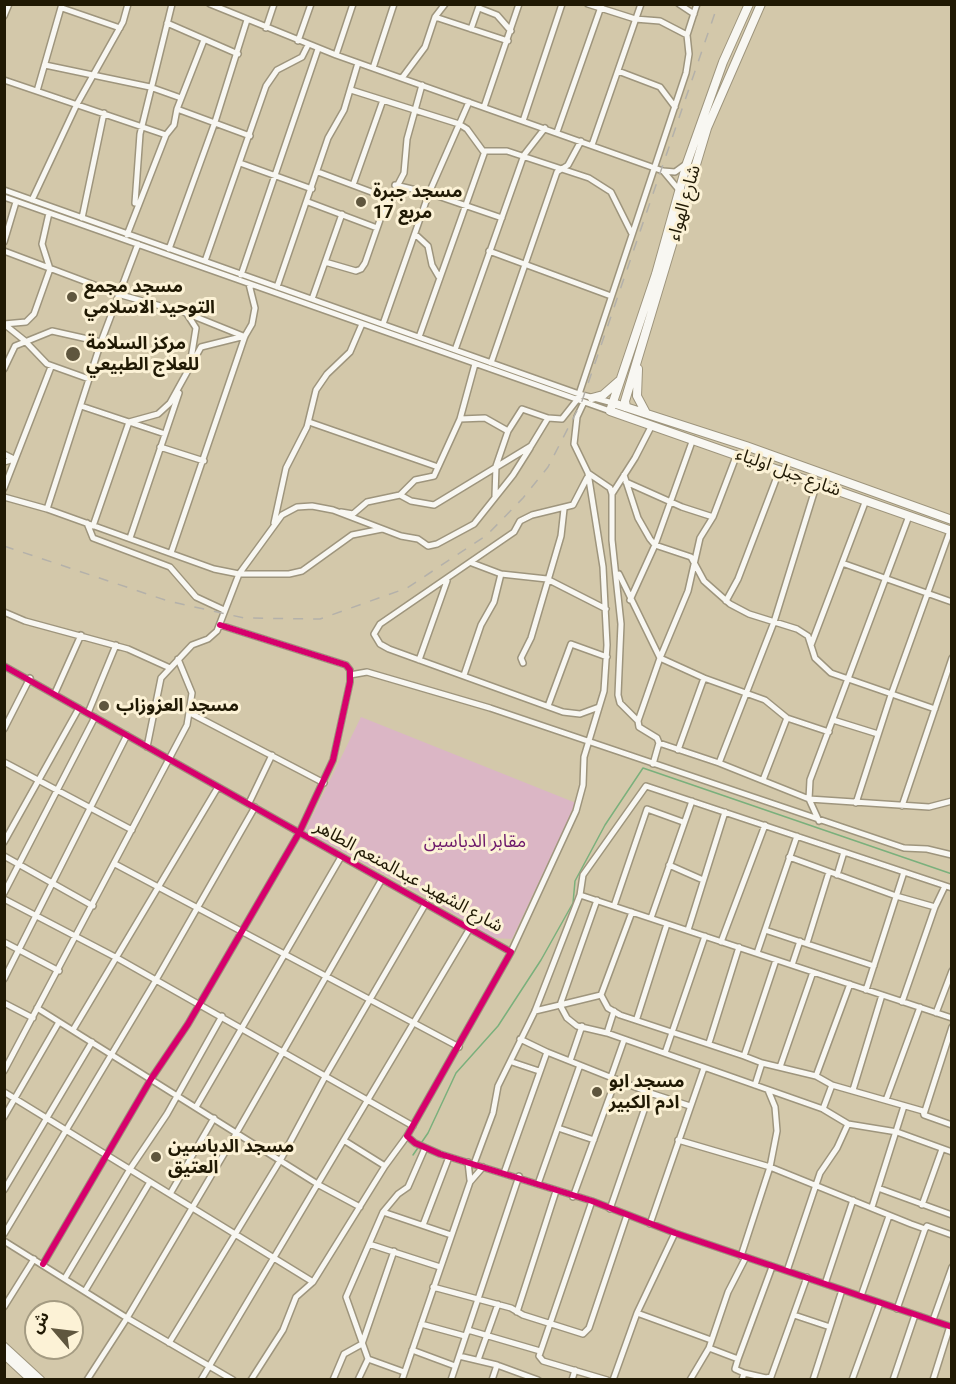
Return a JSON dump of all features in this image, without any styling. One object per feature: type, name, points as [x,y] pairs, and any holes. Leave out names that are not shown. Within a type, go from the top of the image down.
[{"type":"highway","name":"شارع الهواء","points":[[612,407],[656,274],[687,163],[723,62],[749,4]]},
{"type":"highway","name":"شارع الهواء","points":[[624,412],[625,401],[707,128],[761,4]]},
{"type":"highway","points":[[640,356],[637,396],[646,413]]},
{"type":"highway","points":[[592,398],[603,394],[621,380]]},
{"type":"highway","points":[[612,407],[624,412]]},
{"type":"highway","name":"شارع جبل اولياء","points":[[624,412],[646,413],[951,520]]},
{"type":"highway","name":"شارع جبل اولياء","points":[[624,412],[651,425],[951,531]]},
{"type":"main road","points":[[4,1346],[41,1380]]},
{"type":"main road","points":[[4,1355],[31,1380]]},
{"type":"street","points":[[4,16],[9,4]]},
{"type":"street","points":[[32,200],[77,104],[120,28],[128,4]]},
{"type":"street","points":[[135,209],[142,126],[172,4]]},
{"type":"street","points":[[210,4],[227,8],[247,20],[318,49],[663,171],[675,172],[687,163]]},
{"type":"street","points":[[266,28],[274,4]]},
{"type":"street","points":[[298,41],[311,4]]},
{"type":"street","points":[[336,55],[353,4]]},
{"type":"street","points":[[373,68],[394,4]]},
{"type":"street","points":[[402,78],[425,47],[435,17],[445,4]]},
{"type":"street","points":[[484,107],[519,4]]},
{"type":"street","points":[[523,121],[562,4]]},
{"type":"street","points":[[588,4],[635,19],[660,21],[687,35]]},
{"type":"street","points":[[592,145],[641,4]]},
{"type":"street","points":[[680,4],[694,14]]},
{"type":"street","points":[[495,496],[496,466],[508,431],[522,408],[548,418],[562,419],[578,397],[676,108],[689,63],[687,35],[697,4]]},
{"type":"street","points":[[37,91],[62,6],[120,28]]},
{"type":"street","points":[[471,29],[479,6],[497,15],[511,31]]},
{"type":"street","points":[[557,132],[601,7]]},
{"type":"street","points":[[435,17],[508,41]]},
{"type":"street","points":[[169,249],[215,122],[247,20]]},
{"type":"street","points":[[167,23],[238,54]]},
{"type":"street","points":[[127,235],[135,209],[166,135],[174,125],[177,109],[204,39]]},
{"type":"street","points":[[205,261],[270,80],[278,70],[302,57],[308,45]]},
{"type":"street","points":[[241,274],[318,49]]},
{"type":"street","points":[[277,287],[308,202],[328,138],[341,118],[358,63]]},
{"type":"street","points":[[45,65],[150,87],[181,98]]},
{"type":"street","points":[[618,71],[660,87],[676,108]]},
{"type":"street","points":[[4,80],[166,135]]},
{"type":"street","points":[[325,262],[356,271],[362,268],[395,185],[406,167],[405,149],[413,110],[422,85]]},
{"type":"street","points":[[351,90],[459,124],[485,151],[507,151],[524,155],[589,178],[611,192],[632,234]]},
{"type":"street","points":[[353,185],[383,100]]},
{"type":"street","points":[[383,324],[429,193],[469,102]]},
{"type":"street","points":[[177,109],[250,136]]},
{"type":"street","points":[[82,218],[104,113]]},
{"type":"street","points":[[455,350],[524,155],[545,128]]},
{"type":"street","points":[[491,363],[557,172],[565,170],[581,141]]},
{"type":"street","points":[[419,337],[485,151]]},
{"type":"street","points":[[240,163],[312,189]]},
{"type":"street","points":[[663,171],[673,179],[679,190]]},
{"type":"street","points":[[318,172],[390,199]]},
{"type":"street","points":[[395,185],[429,193],[502,218]]},
{"type":"street","points":[[4,190],[491,363],[578,397],[584,402],[612,407]]},
{"type":"street","points":[[4,197],[475,364],[578,397],[592,398],[612,407]]},
{"type":"street","points":[[4,242],[16,201]]},
{"type":"street","points":[[308,202],[377,228]]},
{"type":"street","points":[[4,324],[31,319],[50,269],[42,244],[49,213]]},
{"type":"street","points":[[312,299],[342,214]]},
{"type":"street","points":[[414,234],[428,246],[432,265],[439,277]]},
{"type":"street","points":[[47,509],[89,379],[138,244]]},
{"type":"street","points":[[4,251],[121,295],[186,313],[245,336]]},
{"type":"street","points":[[489,251],[611,296]]},
{"type":"street","points":[[171,553],[245,336],[252,324],[255,308],[249,284]]},
{"type":"street","points":[[130,538],[189,367],[196,328],[186,313]]},
{"type":"street","points":[[4,324],[51,367],[89,379]]},
{"type":"street","points":[[274,523],[289,459],[309,422],[320,382],[350,352],[362,324]]},
{"type":"street","points":[[4,369],[12,348],[24,340],[57,330],[102,342]]},
{"type":"street","points":[[129,422],[158,414],[170,403],[201,347],[245,336]]},
{"type":"street","points":[[147,747],[159,681],[192,645],[213,636],[220,625],[239,574],[274,523],[297,507],[312,506],[353,514],[367,502],[400,495],[414,480],[434,476],[460,419],[475,364]]},
{"type":"street","points":[[4,488],[51,367]]},
{"type":"street","points":[[511,952],[576,811],[583,785],[582,764],[604,691],[607,657],[603,567],[587,476],[574,444],[577,417],[584,402]]},
{"type":"street","points":[[81,406],[165,434]]},
{"type":"street","points":[[460,419],[485,418],[508,431]]},
{"type":"street","points":[[333,510],[401,536],[418,539],[428,546],[437,544],[474,524],[513,476],[548,418]]},
{"type":"street","points":[[93,526],[129,422]]},
{"type":"street","points":[[309,422],[438,467]]},
{"type":"street","points":[[612,494],[651,425]]},
{"type":"street","points":[[630,600],[655,545],[693,439]]},
{"type":"street","points":[[400,495],[411,501],[434,505],[531,446]]},
{"type":"street","points":[[160,447],[204,461]]},
{"type":"street","points":[[4,454],[14,459]]},
{"type":"street","points":[[737,454],[713,517],[700,538],[688,591],[660,658],[638,721],[639,727],[653,734],[659,743],[719,763],[809,799],[929,807],[950,801],[951,794]]},
{"type":"street","points":[[4,462],[14,459]]},
{"type":"street","points":[[726,601],[738,579],[780,469]]},
{"type":"street","points":[[624,475],[638,518],[655,545],[691,558],[704,581],[726,601],[749,614],[797,629],[808,636],[811,647],[822,666],[847,680],[935,709]]},
{"type":"street","points":[[587,476],[610,488],[612,494],[612,540],[621,624],[618,695],[620,703],[638,721]]},
{"type":"street","points":[[587,476],[573,505],[520,521],[514,532],[376,629],[374,634],[380,644],[548,706],[580,714],[599,707]]},
{"type":"street","points":[[626,482],[713,517]]},
{"type":"street","points":[[719,763],[774,622],[817,483]]},
{"type":"street","points":[[4,497],[47,509],[214,569],[239,574],[289,574],[302,571],[352,535],[383,529]]},
{"type":"street","points":[[811,647],[866,501]]},
{"type":"street","points":[[523,663],[521,658],[531,638],[561,536],[564,509]]},
{"type":"street","points":[[819,821],[809,799],[810,780],[909,516]]},
{"type":"street","points":[[87,523],[93,538],[170,567],[196,597],[224,610]]},
{"type":"street","points":[[856,803],[891,695],[951,531]]},
{"type":"street","points":[[472,563],[501,574],[547,579],[606,609]]},
{"type":"street","points":[[842,563],[951,602]]},
{"type":"street","points":[[616,567],[660,658],[704,678],[746,692],[773,705],[787,718],[829,732]]},
{"type":"street","points":[[464,675],[481,625],[494,602],[501,574]]},
{"type":"street","points":[[419,660],[448,580]]},
{"type":"street","points":[[4,612],[25,621],[116,645],[170,668]]},
{"type":"street","points":[[43,1264],[151,1079],[183,1033],[299,833],[333,760],[350,675],[346,665],[220,625]]},
{"type":"street","points":[[55,693],[81,635]]},
{"type":"street","points":[[548,706],[571,644],[607,657]]},
{"type":"street","points":[[88,713],[116,645]]},
{"type":"street","points":[[902,806],[951,658]]},
{"type":"street","points":[[5,1067],[77,937],[170,759],[190,713],[192,693],[178,659]]},
{"type":"street","name":"شارع الشهيد عبدالمنعم الطاهر","points":[[4,666],[30,678],[147,747],[511,952],[407,1136],[385,1166],[313,1282],[296,1297],[283,1330],[251,1380]]},
{"type":"street","points":[[350,675],[366,672],[490,708],[819,821],[904,848],[927,849],[951,855]]},
{"type":"street","points":[[4,729],[30,678]]},
{"type":"street","points":[[678,750],[704,678]]},
{"type":"street","points":[[4,842],[79,708]]},
{"type":"street","points":[[190,713],[324,783]]},
{"type":"street","points":[[4,893],[95,717]]},
{"type":"street","points":[[763,780],[787,718]]},
{"type":"street","points":[[833,720],[878,734]]},
{"type":"street","points":[[4,979],[127,735]]},
{"type":"street","points":[[653,765],[659,743]]},
{"type":"street","points":[[249,803],[272,755]]},
{"type":"street","points":[[4,762],[132,830]]},
{"type":"street","points":[[402,1380],[470,1182],[471,1163],[493,1113],[498,1086],[512,1062],[520,1039],[535,1011],[580,895],[583,875],[646,786],[948,887],[935,907],[902,1002]]},
{"type":"street","points":[[73,1030],[218,787]]},
{"type":"street","points":[[651,918],[692,801]]},
{"type":"street","points":[[633,804],[683,822]]},
{"type":"street","points":[[4,1234],[156,980],[255,807]]},
{"type":"street","points":[[614,906],[647,809]]},
{"type":"street","points":[[688,930],[725,813]]},
{"type":"street","points":[[721,942],[765,825]]},
{"type":"street","points":[[757,953],[796,836]]},
{"type":"street","points":[[837,875],[844,852]]},
{"type":"street","points":[[4,856],[93,906]]},
{"type":"street","points":[[789,856],[829,873],[935,907]]},
{"type":"street","points":[[196,1107],[341,857]]},
{"type":"street","points":[[115,864],[459,1047]]},
{"type":"street","points":[[669,865],[703,880]]},
{"type":"street","points":[[866,990],[904,872]]},
{"type":"street","points":[[807,943],[829,873]]},
{"type":"street","points":[[87,1380],[127,1318],[191,1206],[237,1132],[382,879]]},
{"type":"street","points":[[580,895],[951,1018]]},
{"type":"street","points":[[4,899],[222,1016],[413,1125]]},
{"type":"street","points":[[560,1005],[597,900]]},
{"type":"street","points":[[170,1343],[281,1159],[326,1075],[426,903]]},
{"type":"street","points":[[632,912],[601,995],[608,1008],[762,1063],[816,1076],[832,1085],[924,1111],[924,1115],[951,1125]]},
{"type":"street","points":[[637,1018],[667,924]]},
{"type":"street","points":[[201,1380],[470,928]]},
{"type":"street","points":[[765,930],[874,966]]},
{"type":"street","points":[[665,1053],[705,936]]},
{"type":"street","points":[[792,965],[800,941]]},
{"type":"street","points":[[4,942],[59,971]]},
{"type":"street","points":[[709,1043],[739,948]]},
{"type":"street","points":[[744,1056],[776,960]]},
{"type":"street","points":[[936,1013],[951,971]]},
{"type":"street","points":[[780,1067],[813,972]]},
{"type":"street","points":[[816,1076],[849,984]]},
{"type":"street","points":[[535,1011],[601,995]]},
{"type":"street","points":[[853,1090],[882,995]]},
{"type":"street","points":[[4,1003],[33,1017]]},
{"type":"street","points":[[560,1005],[573,1024],[607,1033],[823,1108],[848,1124],[897,1132],[951,1152]]},
{"type":"street","points":[[886,1100],[920,1007]]},
{"type":"street","points":[[38,1008],[319,1185],[360,1207]]},
{"type":"street","points":[[607,1033],[614,1011]]},
{"type":"street","points":[[65,1278],[130,1169],[167,1114],[222,1016]]},
{"type":"street","points":[[4,1117],[59,1022]]},
{"type":"street","points":[[570,1061],[582,1026]]},
{"type":"street","points":[[924,1115],[951,1027]]},
{"type":"street","points":[[520,1039],[650,1093],[690,1106]]},
{"type":"street","points":[[573,1197],[594,1140],[624,1040]]},
{"type":"street","points":[[4,1190],[92,1042]]},
{"type":"street","points":[[504,1173],[547,1052]]},
{"type":"street","points":[[512,1062],[539,1071]]},
{"type":"street","points":[[755,1085],[762,1063]]},
{"type":"street","points":[[538,1184],[580,1065]]},
{"type":"street","points":[[650,1224],[704,1068]]},
{"type":"street","points":[[823,1108],[832,1085]]},
{"type":"street","points":[[690,1380],[709,1348],[728,1292],[744,1257],[770,1167],[777,1118],[768,1090]]},
{"type":"street","points":[[4,1092],[313,1282]]},
{"type":"street","points":[[610,1209],[650,1093]]},
{"type":"street","points":[[872,1207],[904,1106]]},
{"type":"street","points":[[170,1194],[214,1118]]},
{"type":"street","points":[[787,1271],[815,1187],[848,1124]]},
{"type":"street","points":[[558,1128],[594,1140]]},
{"type":"street","points":[[407,1136],[425,1148],[449,1158],[519,1176],[772,1267],[951,1326],[933,1380]]},
{"type":"street","points":[[678,1140],[770,1167],[815,1187],[872,1207],[889,1216],[951,1235]]},
{"type":"street","points":[[345,1141],[385,1166]]},
{"type":"street","points":[[358,1380],[368,1359],[346,1297],[383,1212],[398,1194],[408,1187],[425,1148]]},
{"type":"street","points":[[922,1204],[942,1149]]},
{"type":"street","points":[[423,1226],[449,1158]]},
{"type":"street","points":[[470,1182],[483,1167]]},
{"type":"street","points":[[451,1380],[519,1176]]},
{"type":"street","points":[[85,1291],[150,1182]]},
{"type":"street","points":[[878,1188],[951,1215]]},
{"type":"street","points":[[517,1312],[556,1191]]},
{"type":"street","points":[[825,1284],[853,1200]]},
{"type":"street","points":[[592,1201],[539,1356],[543,1361],[606,1380]]},
{"type":"street","points":[[383,1212],[451,1235]]},
{"type":"street","points":[[433,1287],[479,1298],[583,1334],[588,1330],[627,1215]]},
{"type":"street","points":[[861,1296],[889,1216]]},
{"type":"street","points":[[897,1309],[925,1228]]},
{"type":"street","points":[[613,1380],[637,1313],[675,1233]]},
{"type":"street","points":[[4,1241],[127,1318],[233,1380]]},
{"type":"street","points":[[369,1244],[440,1267]]},
{"type":"street","points":[[333,1380],[344,1354],[362,1344],[394,1251]]},
{"type":"street","points":[[4,1307],[34,1259]]},
{"type":"street","points":[[772,1267],[735,1369],[743,1376],[771,1377],[807,1277]]},
{"type":"street","points":[[933,1320],[951,1267]]},
{"type":"street","points":[[813,1380],[842,1290]]},
{"type":"street","points":[[852,1380],[880,1303]]},
{"type":"street","points":[[478,1360],[498,1304]]},
{"type":"street","points":[[637,1313],[711,1340]]},
{"type":"street","points":[[893,1380],[915,1315]]},
{"type":"street","points":[[794,1316],[830,1327]]},
{"type":"street","points":[[421,1324],[487,1337],[540,1351]]},
{"type":"street","points":[[709,1348],[738,1359]]},
{"type":"street","points":[[412,1350],[455,1366]]},
{"type":"street","points":[[459,1356],[496,1365],[538,1380]]},
{"type":"street","points":[[368,1359],[404,1372]]},
{"type":"street","points":[[492,1380],[496,1365]]},
{"type":"street","points":[[572,1380],[575,1370]]},
{"type":"green space","name":"مقابر الدباسين","points":[[361,717],[576,803],[512,939],[493,938],[432,900],[305,831]]},
{"type":"waterway","points":[[413,1155],[428,1133],[456,1073],[498,1026],[541,960],[573,903],[575,881],[605,825],[643,768],[952,874]]},
{"type":"railway","points":[[4,546],[168,601],[244,618],[320,619],[407,588],[487,535],[523,498],[548,467],[582,401],[718,4]]},
{"type":"cycle path","points":[[43,1264],[151,1079],[188,1024],[299,833],[333,760],[350,682],[350,670],[346,665],[220,625]]},
{"type":"cycle path","points":[[4,666],[511,952],[407,1136],[415,1143],[440,1154],[592,1201],[675,1233],[952,1327]]},
{"type":"place","name":"مسجد جبرة مربع 17","points":[[361,202]]},
{"type":"place","name":"مسجد مجمع التوحيد الاسلامي","points":[[72,297]]},
{"type":"place","name":"مركز السلامة للعلاج الطبيعي","points":[[73,354]]},
{"type":"place","name":"مسجد العزوزاب","points":[[104,706]]},
{"type":"place","name":"مسجد ابو ادم الكبير","points":[[597,1092]]},
{"type":"place","name":"مسجد الدباسين العتيق","points":[[156,1157]]}]
